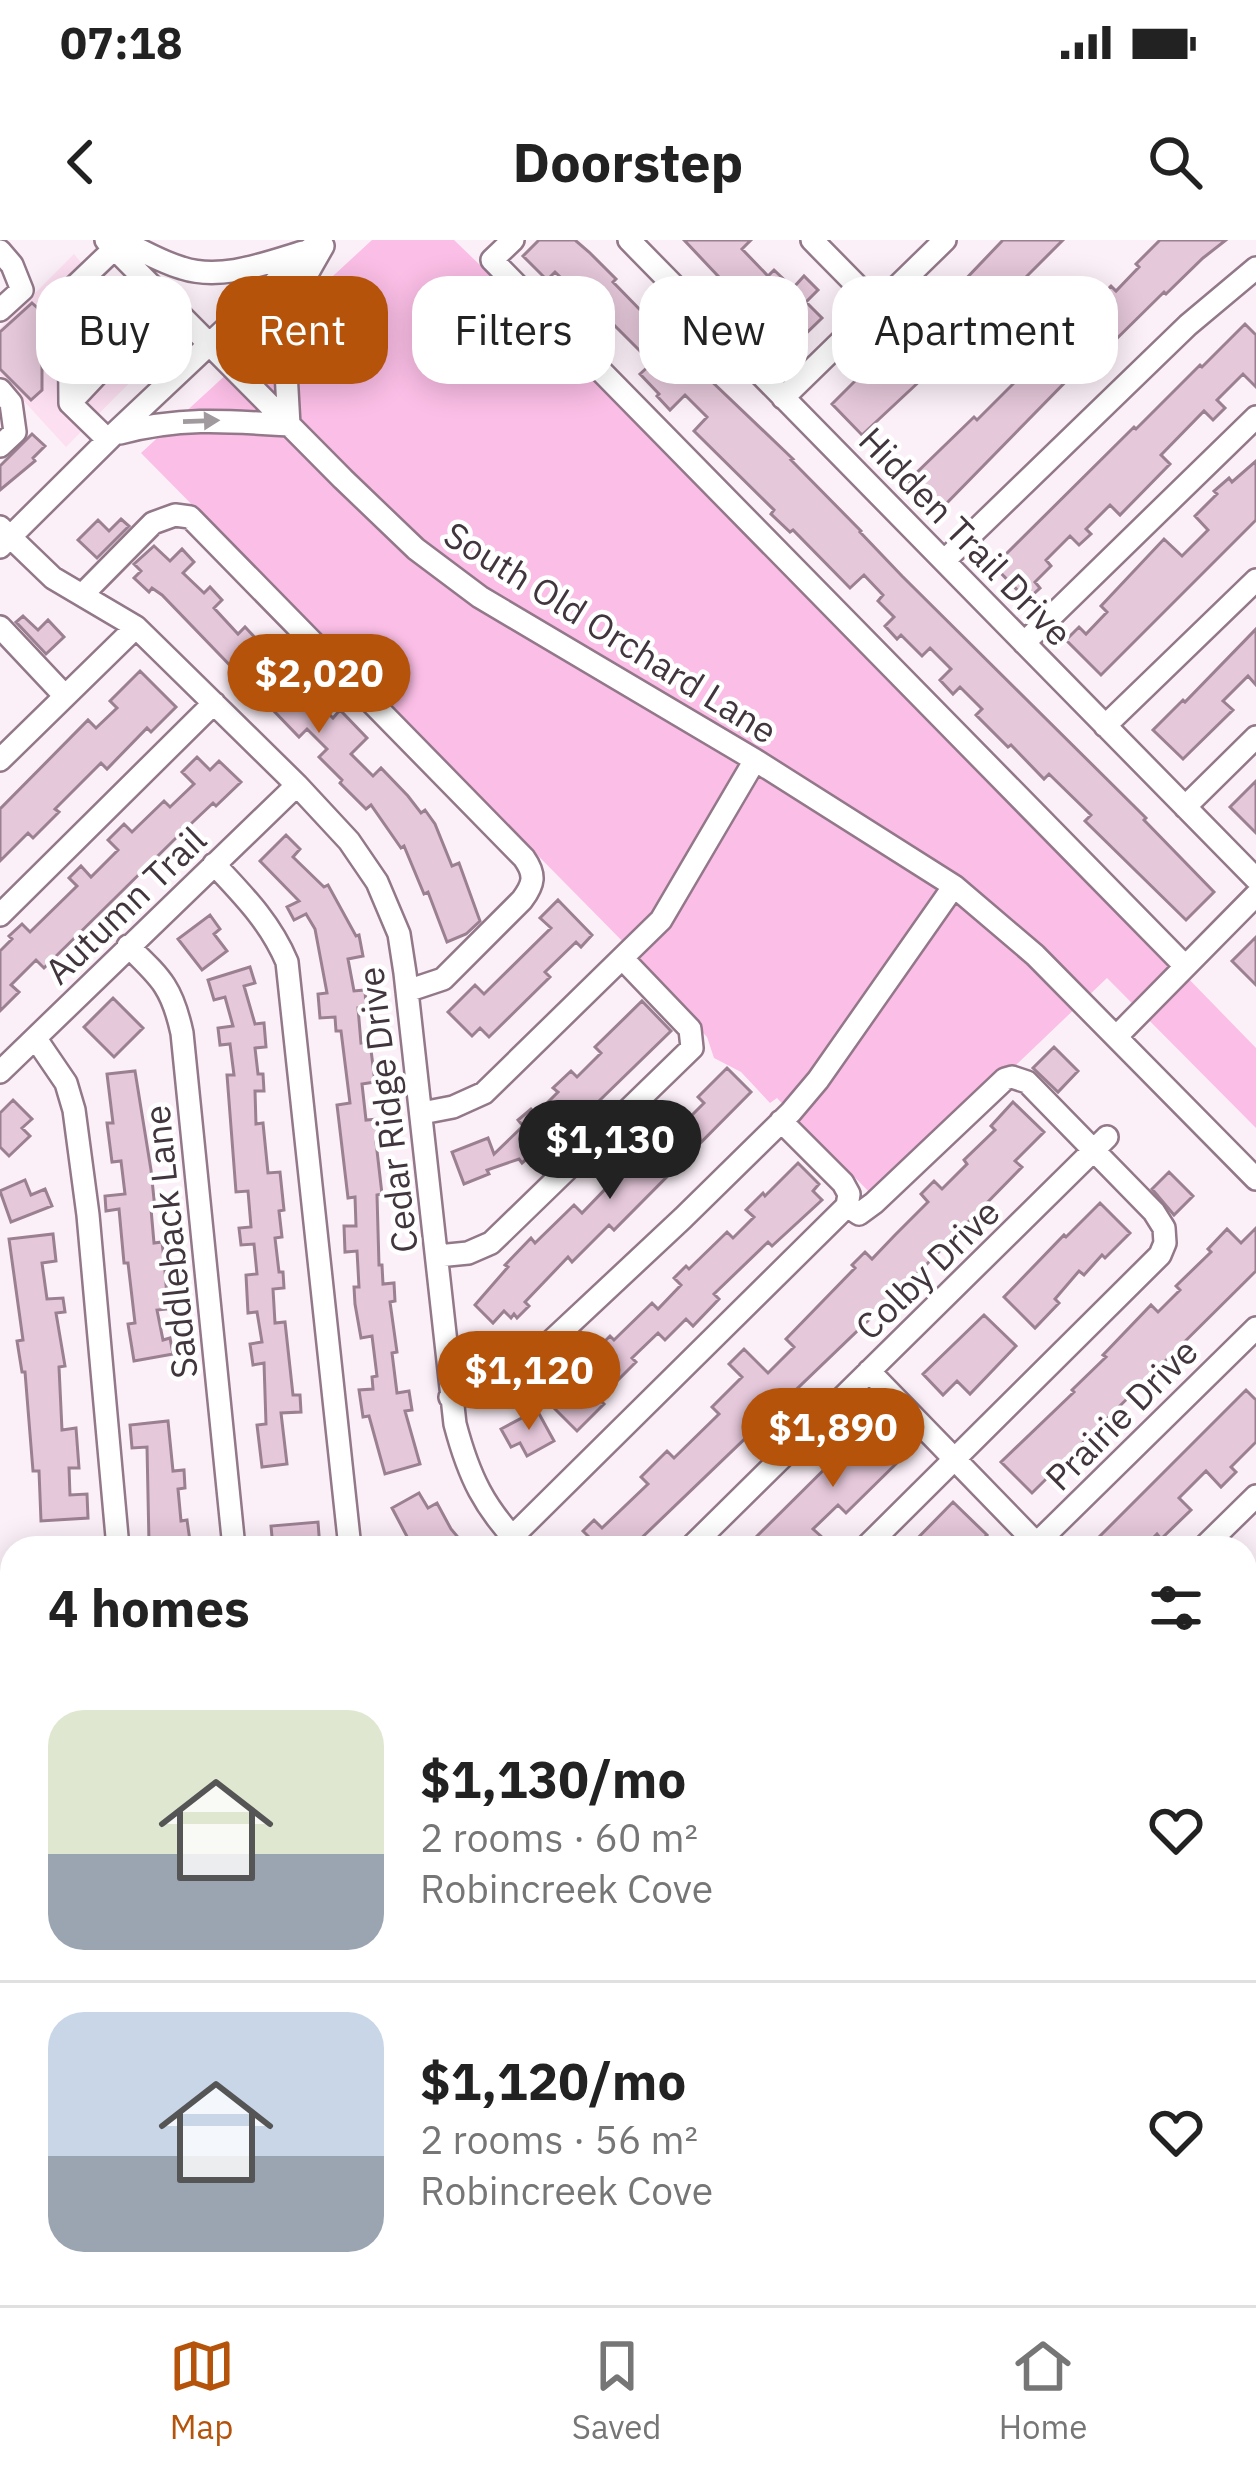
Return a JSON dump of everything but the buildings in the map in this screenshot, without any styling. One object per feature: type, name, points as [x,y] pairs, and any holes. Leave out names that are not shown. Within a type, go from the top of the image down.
[{"type":"street","points":[[513,240],[492,260],[1185,966]]},
{"type":"street","name":"Hidden Trail Drive","points":[[629,240],[1256,879]]},
{"type":"street","points":[[812,240],[847,276]]},
{"type":"street","points":[[910,276],[945,240]]},
{"type":"street","points":[[84,276],[114,243],[204,273],[256,265],[318,243]]},
{"type":"street","name":"South Old Orchard Lane","points":[[114,243],[416,549],[480,597],[755,760],[954,886],[1035,955],[1256,1179]]},
{"type":"street","points":[[4,537],[318,243]]},
{"type":"street","points":[[111,437],[153,424],[204,419],[289,425],[284,337],[318,243]]},
{"type":"street","points":[[0,251],[22,290],[0,310]]},
{"type":"street","points":[[944,561],[1188,325],[1256,268]]},
{"type":"street","points":[[783,398],[832,352]]},
{"type":"street","points":[[70,384],[70,403],[111,437]]},
{"type":"street","points":[[70,403],[88,384]]},
{"type":"street","points":[[0,390],[11,403],[15,431],[0,446]]},
{"type":"street","points":[[1024,643],[1256,417]]},
{"type":"street","points":[[82,595],[153,524],[175,515],[190,517],[524,858],[533,871],[532,886],[522,900],[443,979],[407,991]]},
{"type":"street","name":"Cedar Ridge Drive","points":[[4,537],[52,578],[136,627],[297,785],[349,841],[377,882],[399,934],[450,1396],[466,1468],[485,1504],[511,1536]]},
{"type":"street","points":[[1105,726],[1256,580]]},
{"type":"street","points":[[0,627],[65,696]]},
{"type":"street","points":[[0,760],[136,627]]},
{"type":"street","points":[[0,914],[214,703]]},
{"type":"street","points":[[1185,807],[1256,737]]},
{"type":"street","points":[[422,1113],[453,1107],[484,1093],[661,920],[755,760]]},
{"type":"street","name":"Autumn Trail","points":[[0,1072],[297,785]]},
{"type":"street","points":[[214,864],[275,935],[287,962],[349,1536]]},
{"type":"street","points":[[450,1396],[485,1391],[512,1378],[782,1121],[818,1080],[954,886]]},
{"type":"street","points":[[1116,1037],[1256,895]]},
{"type":"street","name":"Saddleback Lane","points":[[128,946],[160,978],[176,1003],[182,1033],[233,1536]]},
{"type":"street","points":[[438,1256],[468,1253],[491,1243],[692,1048],[690,1029],[623,959]]},
{"type":"street","points":[[36,1039],[66,1083],[74,1110],[117,1536]]},
{"type":"street","points":[[847,1206],[859,1214],[874,1203],[1012,1077],[1028,1082],[1101,1144],[1164,1228],[1160,1255],[877,1536]]},
{"type":"street","points":[[526,1536],[847,1206],[849,1194],[843,1184],[782,1121]]},
{"type":"street","name":"Colby Drive","points":[[702,1536],[1101,1144]]},
{"type":"street","name":"Prairie Drive","points":[[1044,1536],[1256,1328]]},
{"type":"street","points":[[869,1371],[1025,1536]]},
{"type":"street","points":[[1215,1536],[1256,1496]]},
{"type":"shaded area","points":[[372,240],[454,240],[491,276],[412,276],[412,384],[603,384],[699,476],[1256,1048],[1256,1128],[1107,978],[876,1199],[831,1153],[825,1158],[789,1121],[794,1116],[777,1098],[770,1103],[741,1072],[714,1058],[707,1037],[632,959],[635,954],[141,453],[216,384],[388,384],[388,276],[333,276]]},
{"type":"shaded area","points":[[74,254],[92,276],[52,276]]},
{"type":"shaded area","points":[[36,292],[36,384],[128,384],[66,447],[0,375],[0,328]]}]
